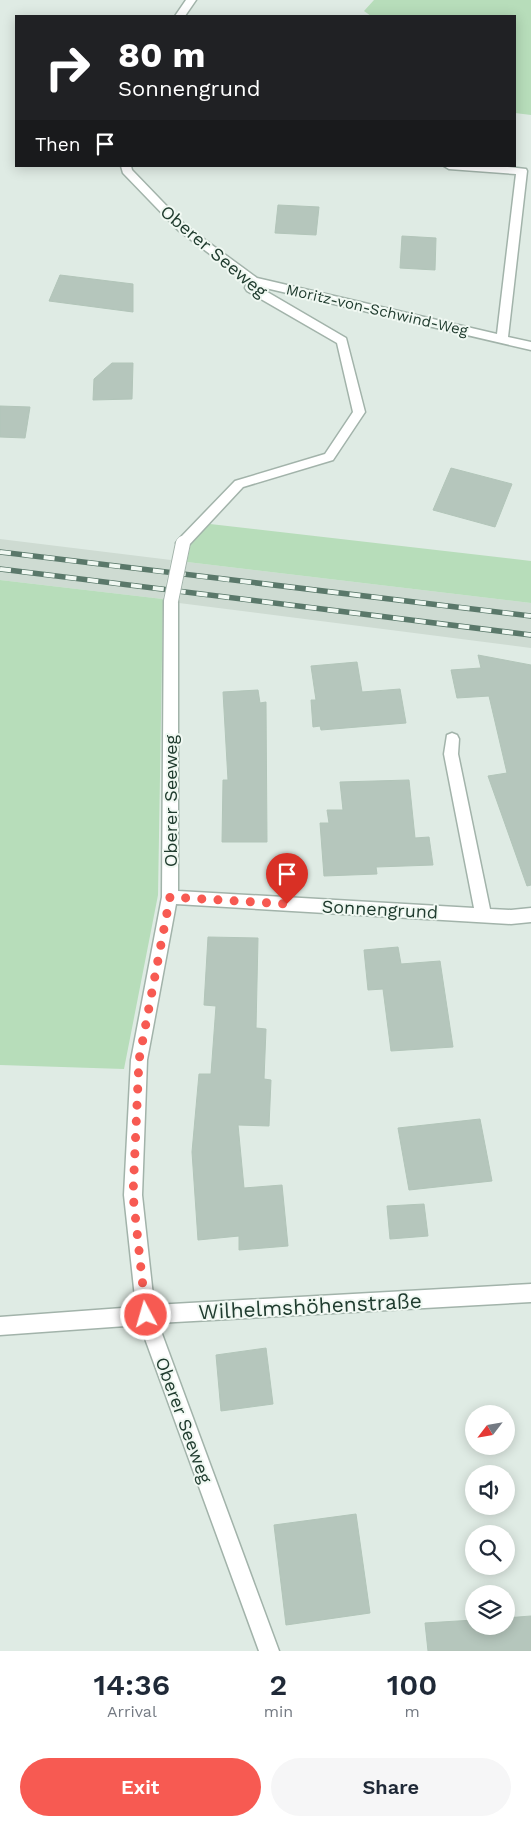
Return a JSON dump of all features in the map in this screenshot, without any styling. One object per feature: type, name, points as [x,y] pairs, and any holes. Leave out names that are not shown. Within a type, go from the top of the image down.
[{"type":"street","points":[[181,15],[190,0]]},
{"type":"street","name":"Oberer Seeweg","points":[[126,167],[127,171],[182,228],[253,281],[251,288],[342,341],[358,412],[329,457],[239,484],[183,543],[171,601],[170,897],[139,1060],[133,1195],[146,1315],[269,1651]]},
{"type":"street","points":[[464,167],[522,171],[502,339]]},
{"type":"street","name":"Moritz-von-Schwind-Weg","points":[[253,281],[531,346]]},
{"type":"street","points":[[452,739],[451,754],[483,915]]},
{"type":"street","name":"Sonnengrund","points":[[170,897],[511,917],[531,916]]},
{"type":"street","name":"Wilhelmshöhenstraße","points":[[0,1326],[146,1315],[531,1293]]},
{"type":"shaded area","points":[[0,539],[171,560],[163,599],[0,580]]},
{"type":"shaded area","points":[[187,562],[531,603],[531,648],[179,603]]},
{"type":"green space","points":[[374,0],[531,0],[531,115],[516,113],[516,15],[370,15],[364,11]]},
{"type":"green space","points":[[210,524],[531,561],[531,603],[187,562],[191,542]]},
{"type":"green space","points":[[0,580],[163,599],[158,895],[124,1069],[0,1065]]},
{"type":"building","points":[[278,205],[319,207],[316,235],[275,233]]},
{"type":"building","points":[[402,236],[436,238],[435,270],[400,268]]},
{"type":"building","points":[[60,275],[133,284],[133,312],[49,301]]},
{"type":"building","points":[[112,363],[133,363],[132,399],[93,400],[94,379]]},
{"type":"building","points":[[0,406],[30,407],[25,438],[0,437]]},
{"type":"building","points":[[451,468],[512,484],[495,527],[433,510]]},
{"type":"building","points":[[478,655],[531,665],[531,885],[527,886],[488,776],[507,773],[489,696],[457,698],[451,670],[481,668]]},
{"type":"building","points":[[357,662],[362,692],[400,689],[406,723],[321,730],[320,726],[313,727],[311,700],[316,700],[311,666]]},
{"type":"building","points":[[258,690],[260,703],[266,702],[267,842],[222,842],[223,780],[228,780],[223,692]]},
{"type":"building","points":[[409,780],[415,838],[429,837],[433,865],[376,867],[377,874],[324,876],[320,823],[329,823],[327,810],[343,810],[340,782]]},
{"type":"building","points":[[208,937],[258,938],[256,1028],[266,1029],[264,1079],[271,1080],[269,1126],[238,1125],[244,1188],[282,1185],[288,1246],[239,1250],[239,1236],[198,1240],[192,1152],[199,1074],[211,1074],[216,1006],[204,1005]]},
{"type":"building","points":[[398,947],[401,964],[440,961],[453,1047],[391,1051],[383,989],[368,990],[364,950]]},
{"type":"building","points":[[480,1119],[492,1181],[409,1190],[398,1128]]},
{"type":"building","points":[[424,1204],[428,1236],[390,1239],[387,1206]]},
{"type":"building","points":[[266,1348],[273,1404],[221,1411],[216,1355]]},
{"type":"building","points":[[356,1514],[370,1613],[286,1625],[274,1525]]},
{"type":"building","points":[[531,1616],[531,1651],[428,1651],[425,1623],[465,1621],[465,1635],[515,1635],[515,1617]]},
{"type":"railway","points":[[0,552],[531,616]]},
{"type":"railway","points":[[0,569],[531,635]]},
{"type":"route","points":[[146,1315],[133,1195],[139,1060],[170,897],[287,904]]}]
